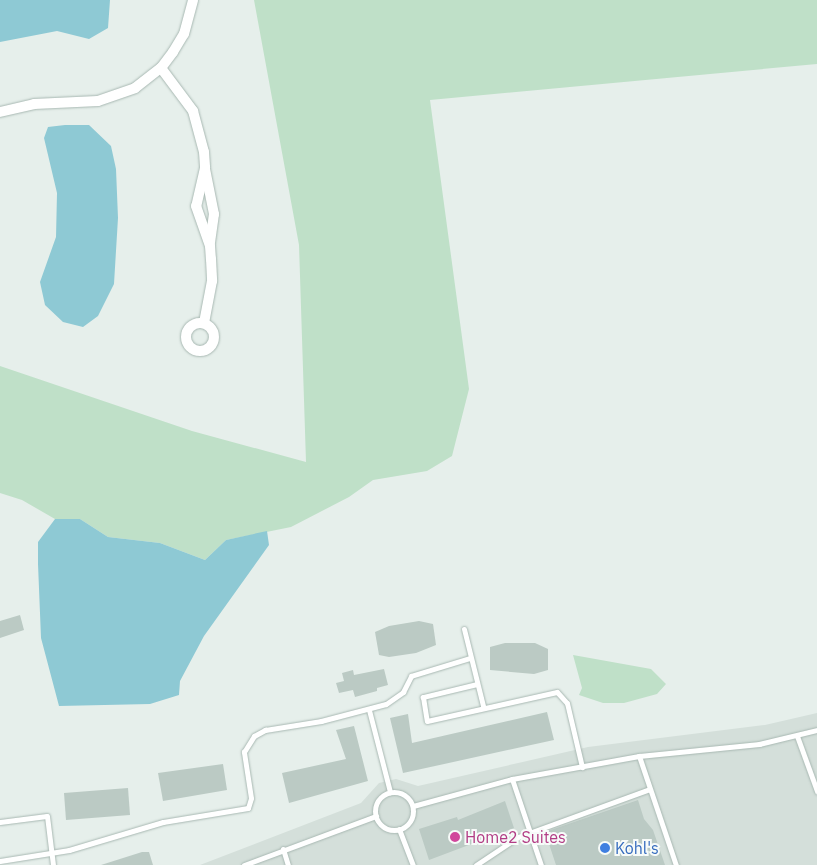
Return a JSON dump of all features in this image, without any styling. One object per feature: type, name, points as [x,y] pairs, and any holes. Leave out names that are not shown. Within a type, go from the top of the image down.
[{"type":"street","points":[[0,112],[26,105],[98,101],[118,96],[161,68],[184,34],[193,0]]},
{"type":"street","points":[[161,68],[193,111],[201,135],[214,214],[210,246],[212,281],[204,323]]},
{"type":"street","points":[[205,168],[196,206],[210,246]]},
{"type":"lane","points":[[464,629],[483,706]]},
{"type":"lane","points":[[0,861],[12,862],[52,853],[164,822],[248,808],[252,798],[244,752],[254,736],[265,730],[331,721],[386,704],[403,692],[411,676],[470,658]]},
{"type":"lane","points":[[477,684],[423,697],[427,720],[483,706],[557,692],[567,703],[582,767]]},
{"type":"lane","points":[[368,710],[390,792]]},
{"type":"lane","points":[[413,806],[512,779],[639,756],[797,736],[817,730]]},
{"type":"lane","points":[[797,736],[817,791]]},
{"type":"lane","points":[[639,756],[676,865]]},
{"type":"lane","points":[[512,779],[541,865]]},
{"type":"lane","points":[[476,865],[507,842],[530,831],[650,788]]},
{"type":"lane","points":[[390,792],[402,793],[413,806],[409,822],[400,829],[383,826],[376,816],[380,798],[390,792]]},
{"type":"lane","points":[[0,822],[47,816],[53,865]]},
{"type":"lane","points":[[244,865],[376,816]]},
{"type":"lane","points":[[400,829],[413,865]]},
{"type":"lane","points":[[283,849],[288,865]]},
{"type":"shaded area","points":[[817,713],[817,865],[200,865],[361,803],[379,783],[396,779],[418,786],[588,747],[765,725]]},
{"type":"green space","points":[[254,0],[817,0],[817,64],[430,100],[469,389],[452,456],[427,471],[373,480],[349,497],[291,527],[226,540],[205,560],[160,543],[108,537],[80,519],[55,519],[22,500],[0,493],[0,366],[192,431],[306,462],[299,245]]},
{"type":"green space","points":[[573,655],[651,669],[666,684],[657,694],[624,703],[603,703],[579,695],[582,688]]},
{"type":"water","points":[[0,0],[110,0],[108,28],[89,39],[57,31],[0,42]]},
{"type":"water","points":[[89,125],[111,146],[116,169],[118,218],[114,284],[98,316],[83,327],[63,322],[45,305],[40,282],[56,237],[57,193],[44,138],[48,127]]},
{"type":"water","points":[[55,519],[80,519],[108,537],[160,543],[205,560],[226,540],[267,531],[269,545],[204,636],[180,681],[179,695],[150,704],[59,706],[41,638],[38,564],[38,542]]},
{"type":"building","points":[[20,615],[24,630],[0,638],[0,621]]},
{"type":"building","points":[[419,621],[433,624],[436,645],[416,653],[389,657],[379,655],[375,632],[389,626]]},
{"type":"building","points":[[505,643],[535,643],[548,649],[548,670],[534,674],[490,670],[490,647]]},
{"type":"building","points":[[384,669],[388,685],[377,688],[377,691],[355,697],[353,690],[339,693],[336,683],[344,681],[342,673],[353,670],[354,675]]},
{"type":"building","points":[[547,712],[554,740],[403,773],[390,718],[408,714],[412,743]]},
{"type":"building","points":[[354,726],[368,781],[289,803],[282,773],[346,759],[336,730]]},
{"type":"building","points":[[223,764],[227,790],[163,801],[158,773]]},
{"type":"building","points":[[128,788],[130,815],[66,820],[64,793]]},
{"type":"building","name":"Kohl's","points":[[638,800],[644,819],[653,830],[665,865],[556,865],[545,832]]},
{"type":"building","name":"Home2 Suites","points":[[505,801],[514,828],[429,860],[419,829],[457,817],[458,820]]},
{"type":"building","points":[[142,852],[149,852],[153,865],[101,865]]},
{"type":"place","name":"Home2 Suites","points":[[455,837]]},
{"type":"place","name":"Kohl's","points":[[605,848]]}]
